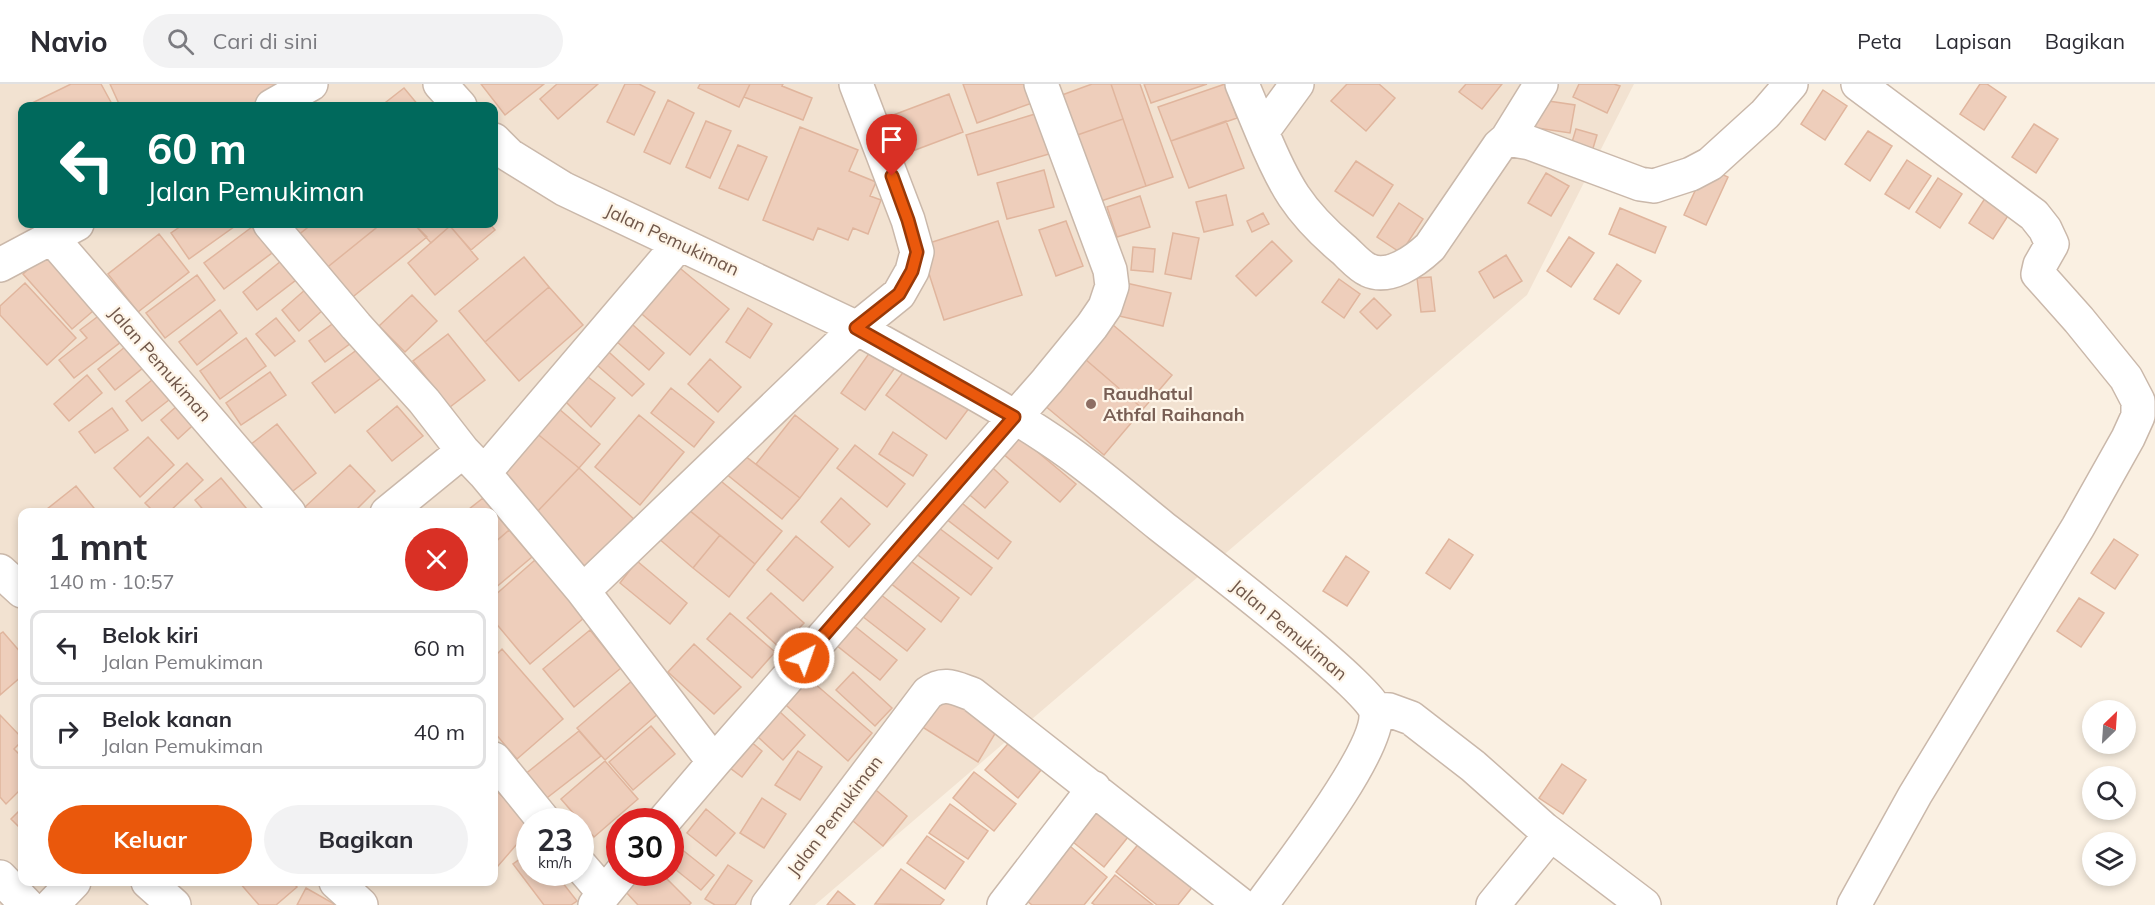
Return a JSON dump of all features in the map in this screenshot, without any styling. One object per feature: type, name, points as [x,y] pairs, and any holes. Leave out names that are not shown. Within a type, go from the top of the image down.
[{"type":"street","points":[[279,102],[311,84]]},
{"type":"street","points":[[440,84],[456,102]]},
{"type":"street","points":[[583,591],[856,328],[899,294],[912,271],[917,252],[908,220],[856,84]]},
{"type":"street","points":[[675,808],[1047,381],[1106,307],[1112,286],[1110,270],[1041,84]]},
{"type":"street","points":[[1242,84],[1278,171],[1291,194],[1318,229],[1368,270],[1384,272],[1402,267],[1418,258],[1430,247],[1499,146],[1507,139],[1541,84]]},
{"type":"street","points":[[1262,132],[1297,84]]},
{"type":"street","points":[[1507,139],[1530,143],[1640,184],[1654,186],[1691,174],[1710,164],[1765,114],[1791,84]]},
{"type":"street","points":[[1854,905],[1915,795],[2078,527],[2138,416],[2138,401],[2126,378],[2079,320],[2037,274],[2052,244],[2045,229],[2034,215],[1858,84]]},
{"type":"street","name":"Jalan Pemukiman","points":[[498,144],[509,155],[564,189],[856,328],[1014,417],[1069,453],[1307,642],[1364,693],[1376,709]]},
{"type":"street","points":[[273,228],[356,326],[424,401],[583,591],[714,762]]},
{"type":"street","points":[[0,266],[64,230]]},
{"type":"street","name":"Jalan Pemukiman","points":[[64,230],[286,508]]},
{"type":"street","points":[[395,508],[473,462],[679,244]]},
{"type":"street","points":[[0,571],[18,587]]},
{"type":"street","name":"Jalan Pemukiman","points":[[768,905],[928,693],[936,687],[949,686],[972,694],[1241,905]]},
{"type":"street","points":[[1261,905],[1356,769],[1374,730],[1376,709],[1389,710],[1411,718],[1473,766],[1544,829],[1644,905]]},
{"type":"street","points":[[498,764],[534,808]]},
{"type":"street","points":[[1004,905],[1094,788]]},
{"type":"street","points":[[1493,905],[1541,846],[1545,836],[1544,829]]},
{"type":"street","points":[[0,877],[27,905]]},
{"type":"street","points":[[594,878],[606,890]]},
{"type":"street","points":[[52,905],[70,886]]},
{"type":"street","points":[[153,886],[174,905]]},
{"type":"street","points":[[340,886],[361,905]]},
{"type":"shaded area","points":[[0,84],[1634,84],[1527,295],[815,905],[0,905]]},
{"type":"building","points":[[71,84],[101,84],[111,102],[34,102]]},
{"type":"building","points":[[110,84],[299,84],[265,102],[118,102]]},
{"type":"building","points":[[481,84],[544,84],[505,115],[498,106],[498,102],[495,102]]},
{"type":"building","points":[[557,84],[598,84],[558,119],[540,99]]},
{"type":"building","points":[[625,84],[639,84],[655,92],[634,135],[607,122]]},
{"type":"building","points":[[700,84],[750,84],[739,107],[698,88]]},
{"type":"building","points":[[750,84],[783,84],[782,86],[812,98],[803,120],[744,97]]},
{"type":"building","points":[[963,84],[1025,84],[1032,103],[977,123]]},
{"type":"building","points":[[1092,84],[1111,84],[1123,119],[1066,139],[1051,99]]},
{"type":"building","points":[[1111,84],[1140,84],[1173,177],[1146,186]]},
{"type":"building","points":[[1144,84],[1207,84],[1151,103]]},
{"type":"building","points":[[1225,84],[1237,118],[1171,141],[1158,107]]},
{"type":"building","points":[[1347,84],[1379,84],[1395,98],[1366,131],[1331,101]]},
{"type":"building","points":[[1466,84],[1502,84],[1482,109],[1459,92]]},
{"type":"building","points":[[1579,84],[1620,86],[1607,113],[1573,97]]},
{"type":"building","points":[[1980,84],[1987,84],[2006,97],[1984,130],[1960,114]]},
{"type":"building","points":[[404,88],[416,102],[386,102]]},
{"type":"building","points":[[1823,90],[1847,106],[1825,140],[1801,124]]},
{"type":"building","points":[[949,94],[963,132],[894,158],[880,120]]},
{"type":"building","points":[[1535,99],[1575,105],[1570,133],[1531,127]]},
{"type":"building","points":[[668,100],[694,113],[670,164],[644,152]]},
{"type":"building","points":[[1035,114],[1049,154],[978,175],[966,135]]},
{"type":"building","points":[[1123,119],[1146,186],[1089,205],[1066,139]]},
{"type":"building","points":[[706,121],[731,131],[710,178],[686,167]]},
{"type":"building","points":[[1226,121],[1244,168],[1189,188],[1171,141]]},
{"type":"building","points":[[2034,124],[2058,139],[2036,173],[2012,157]]},
{"type":"building","points":[[800,127],[858,150],[849,171],[876,182],[870,196],[881,200],[868,234],[853,228],[848,240],[818,228],[813,240],[763,220]]},
{"type":"building","points":[[1576,129],[1597,135],[1590,158],[1569,152]]},
{"type":"building","points":[[1868,131],[1892,146],[1870,181],[1845,164]]},
{"type":"building","points":[[738,145],[767,157],[748,200],[719,188]]},
{"type":"building","points":[[1907,160],[1931,176],[1909,209],[1885,194]]},
{"type":"building","points":[[1356,161],[1393,185],[1373,216],[1335,191]]},
{"type":"building","points":[[1706,167],[1728,177],[1706,225],[1684,215]]},
{"type":"building","points":[[1044,170],[1054,207],[1007,219],[997,183]]},
{"type":"building","points":[[1546,173],[1569,186],[1551,216],[1528,203]]},
{"type":"building","points":[[1938,178],[1962,194],[1940,228],[1916,212]]},
{"type":"building","points":[[1991,189],[2015,205],[1993,239],[1969,223]]},
{"type":"building","points":[[1226,195],[1233,225],[1204,232],[1196,202]]},
{"type":"building","points":[[1140,196],[1150,227],[1117,237],[1107,207]]},
{"type":"building","points":[[1399,203],[1423,219],[1401,253],[1377,237]]},
{"type":"building","points":[[1620,208],[1666,227],[1655,253],[1609,234]]},
{"type":"building","points":[[1263,213],[1269,224],[1252,232],[1247,221]]},
{"type":"building","points":[[998,221],[1022,295],[944,320],[920,246]]},
{"type":"building","points":[[1066,221],[1083,266],[1056,276],[1039,230]]},
{"type":"building","points":[[178,228],[232,228],[189,259],[171,233]]},
{"type":"building","points":[[251,228],[272,253],[224,289],[204,263]]},
{"type":"building","points":[[282,228],[307,228],[292,240]]},
{"type":"building","points":[[307,228],[376,228],[319,274],[292,240]]},
{"type":"building","points":[[376,228],[418,228],[427,237],[344,304],[319,274]]},
{"type":"building","points":[[418,228],[448,228],[431,243]]},
{"type":"building","points":[[448,228],[452,228],[478,259],[435,295],[408,263]]},
{"type":"building","points":[[452,228],[493,228],[495,230],[471,250]]},
{"type":"building","points":[[1173,233],[1199,238],[1191,279],[1165,274]]},
{"type":"building","points":[[159,234],[189,272],[138,312],[108,274]]},
{"type":"building","points":[[1569,237],[1594,253],[1571,287],[1547,271]]},
{"type":"building","points":[[1272,241],[1292,261],[1256,296],[1236,276]]},
{"type":"building","points":[[1133,247],[1155,249],[1153,272],[1131,270]]},
{"type":"building","points":[[50,250],[100,305],[72,329],[23,274]]},
{"type":"building","points":[[1506,255],[1522,281],[1494,298],[1479,272]]},
{"type":"building","points":[[524,257],[549,287],[485,342],[459,311]]},
{"type":"building","points":[[669,259],[729,309],[690,355],[630,304]]},
{"type":"building","points":[[281,261],[296,280],[257,310],[243,292]]},
{"type":"building","points":[[1617,264],[1641,281],[1619,314],[1594,299]]},
{"type":"building","points":[[197,275],[215,300],[165,338],[146,313]]},
{"type":"building","points":[[1431,277],[1435,311],[1421,312],[1417,278]]},
{"type":"building","points":[[1339,279],[1360,294],[1344,318],[1322,302]]},
{"type":"building","points":[[25,283],[76,338],[47,365],[0,315],[0,306]]},
{"type":"building","points":[[1126,283],[1171,293],[1163,326],[1119,316]]},
{"type":"building","points":[[549,287],[583,325],[519,381],[485,342]]},
{"type":"building","points":[[306,289],[323,310],[299,331],[282,310]]},
{"type":"building","points":[[412,295],[437,321],[405,352],[379,326]]},
{"type":"building","points":[[1374,298],[1391,315],[1377,329],[1360,312]]},
{"type":"building","points":[[748,308],[772,324],[750,358],[726,342]]},
{"type":"building","points":[[220,310],[237,333],[197,365],[179,342]]},
{"type":"building","points":[[105,311],[126,338],[74,378],[59,360],[87,338],[80,330]]},
{"type":"building","points":[[623,316],[664,353],[649,370],[607,333]]},
{"type":"building","points":[[276,318],[295,341],[275,356],[256,334]]},
{"type":"building","points":[[1106,319],[1172,375],[1143,409],[1078,353]]},
{"type":"building","points":[[335,322],[351,343],[325,362],[309,341]]},
{"type":"building","points":[[448,334],[485,380],[450,407],[413,361]]},
{"type":"building","points":[[246,338],[266,366],[220,399],[200,371]]},
{"type":"building","points":[[131,342],[148,364],[115,390],[98,369]]},
{"type":"building","points":[[600,344],[644,384],[632,396],[588,357]]},
{"type":"building","points":[[875,345],[899,362],[865,410],[841,393]]},
{"type":"building","points":[[358,349],[381,378],[335,413],[312,383]]},
{"type":"building","name":"Raudhatul Athfal Raihanah","points":[[1078,353],[1143,409],[1104,455],[1038,400]]},
{"type":"building","points":[[710,359],[741,387],[718,412],[688,384]]},
{"type":"building","points":[[910,363],[970,407],[946,439],[886,395]]},
{"type":"building","points":[[579,370],[615,398],[591,427],[557,393]]},
{"type":"building","points":[[270,372],[286,395],[241,425],[226,403]]},
{"type":"building","points":[[87,375],[102,393],[69,421],[54,404]]},
{"type":"building","points":[[157,376],[174,396],[142,421],[126,401]]},
{"type":"building","points":[[671,388],[714,422],[694,447],[651,413]]},
{"type":"building","points":[[185,399],[202,417],[178,439],[161,420]]},
{"type":"building","points":[[552,403],[600,444],[579,468],[529,427]]},
{"type":"building","points":[[397,406],[423,436],[392,461],[367,431]]},
{"type":"building","points":[[112,408],[128,430],[95,453],[79,432]]},
{"type":"building","points":[[639,415],[684,452],[640,505],[595,467]]},
{"type":"building","points":[[795,415],[838,449],[800,498],[756,464]]},
{"type":"building","points":[[277,424],[316,473],[289,494],[250,445]]},
{"type":"building","points":[[529,427],[579,468],[536,513],[497,469]]},
{"type":"building","points":[[1010,429],[1076,484],[1060,502],[995,447]]},
{"type":"building","points":[[893,432],[927,455],[913,476],[879,454]]},
{"type":"building","points":[[148,437],[174,465],[140,497],[114,468]]},
{"type":"building","points":[[855,445],[905,484],[887,507],[837,468]]},
{"type":"building","points":[[736,449],[800,498],[782,519],[720,469]]},
{"type":"building","points":[[982,458],[1008,482],[985,508],[958,485]]},
{"type":"building","points":[[187,463],[203,480],[173,508],[150,508],[145,503]]},
{"type":"building","points":[[350,465],[375,491],[358,508],[305,507]]},
{"type":"building","points":[[579,468],[637,522],[585,575],[536,513]]},
{"type":"building","points":[[711,473],[782,531],[755,564],[684,506]]},
{"type":"building","points":[[221,478],[246,508],[202,508],[195,500]]},
{"type":"building","points":[[76,486],[94,508],[48,508]]},
{"type":"building","points":[[483,498],[491,508],[470,508]]},
{"type":"building","points":[[841,498],[870,524],[849,547],[821,522]]},
{"type":"building","points":[[958,500],[1011,542],[998,559],[945,518]]},
{"type":"building","points":[[684,506],[720,535],[693,568],[658,538]]},
{"type":"building","points":[[498,516],[509,530],[498,540]]},
{"type":"building","points":[[935,525],[992,568],[971,595],[914,552]]},
{"type":"building","points":[[509,530],[532,557],[498,586],[498,540]]},
{"type":"building","points":[[720,535],[755,564],[729,597],[693,568]]},
{"type":"building","points":[[796,536],[833,567],[803,601],[767,570]]},
{"type":"building","points":[[1449,539],[1473,555],[1450,589],[1426,573]]},
{"type":"building","points":[[2114,539],[2138,555],[2115,589],[2091,573]]},
{"type":"building","points":[[899,552],[959,598],[941,622],[881,576]]},
{"type":"building","points":[[1346,556],[1369,572],[1347,606],[1323,591]]},
{"type":"building","points":[[535,560],[585,617],[530,664],[498,626],[498,592]]},
{"type":"building","points":[[637,561],[687,603],[670,624],[620,583]]},
{"type":"building","points":[[871,587],[925,629],[907,651],[853,609]]},
{"type":"building","points":[[771,593],[804,623],[780,648],[747,618]]},
{"type":"building","points":[[2079,598],[2104,613],[2081,647],[2057,631]]},
{"type":"building","points":[[730,613],[775,652],[752,678],[707,639]]},
{"type":"building","points":[[842,616],[897,660],[880,680],[826,637]]},
{"type":"building","points":[[590,630],[621,668],[574,707],[543,669]]},
{"type":"building","points":[[3,632],[18,649],[18,679],[0,695],[0,634]]},
{"type":"building","points":[[694,644],[741,687],[714,714],[668,672]]},
{"type":"building","points":[[502,649],[563,719],[517,759],[498,737],[498,653]]},
{"type":"building","points":[[800,671],[872,733],[848,761],[777,697]]},
{"type":"building","points":[[853,672],[892,708],[875,726],[836,690]]},
{"type":"building","points":[[633,680],[660,712],[605,760],[577,728]]},
{"type":"building","points":[[937,688],[999,727],[978,762],[916,723]]},
{"type":"building","points":[[768,701],[805,735],[783,760],[746,726]]},
{"type":"building","points":[[0,715],[18,734],[18,745],[14,749],[18,753],[18,792],[6,804],[0,797]]},
{"type":"building","points":[[651,726],[675,754],[633,790],[609,762]]},
{"type":"building","points":[[579,731],[601,756],[539,804],[519,779]]},
{"type":"building","points":[[743,735],[762,751],[742,777],[722,762]]},
{"type":"building","points":[[1014,737],[1046,764],[1018,798],[985,770]]},
{"type":"building","points":[[798,751],[822,767],[800,800],[775,785]]},
{"type":"building","points":[[605,761],[638,799],[628,808],[606,808],[606,827],[594,837],[594,808],[569,808],[561,799]]},
{"type":"building","points":[[1562,764],[1586,780],[1563,814],[1539,798]]},
{"type":"building","points":[[974,772],[1016,804],[994,831],[953,798]]},
{"type":"building","points":[[871,786],[907,816],[883,846],[847,816]]},
{"type":"building","points":[[498,792],[516,808],[516,845],[498,866]]},
{"type":"building","points":[[762,798],[786,814],[764,848],[740,833]]},
{"type":"building","points":[[1091,800],[1132,832],[1104,867],[1063,834]]},
{"type":"building","points":[[950,804],[988,831],[968,859],[929,833]]},
{"type":"building","points":[[706,809],[735,833],[716,856],[687,833]]},
{"type":"building","points":[[18,812],[18,826],[11,819]]},
{"type":"building","points":[[927,836],[964,862],[945,889],[907,863]]},
{"type":"building","points":[[1059,837],[1107,877],[1084,905],[1032,905],[1015,891]]},
{"type":"building","points":[[1144,837],[1198,880],[1178,905],[1157,905],[1116,872]]},
{"type":"building","points":[[684,851],[714,875],[701,890],[684,876]]},
{"type":"building","points":[[728,865],[752,881],[735,905],[715,905],[705,899]]},
{"type":"building","points":[[901,869],[944,900],[940,905],[875,904]]},
{"type":"building","points":[[1115,875],[1153,905],[1095,905],[1092,903]]},
{"type":"building","points":[[242,886],[297,887],[276,905],[259,905]]},
{"type":"building","points":[[530,886],[565,886],[577,901],[571,905],[544,905]]},
{"type":"building","points":[[630,886],[674,886],[691,903],[689,905],[638,905],[625,891]]},
{"type":"building","points":[[306,888],[336,905],[297,905]]},
{"type":"building","points":[[838,891],[855,905],[827,905]]},
{"type":"place","name":"Raudhatul Athfal Raihanah","points":[[1091,404]]},
{"type":"route","points":[[804,658],[1014,417],[856,328],[899,294],[907,283],[917,252],[892,176]]}]
